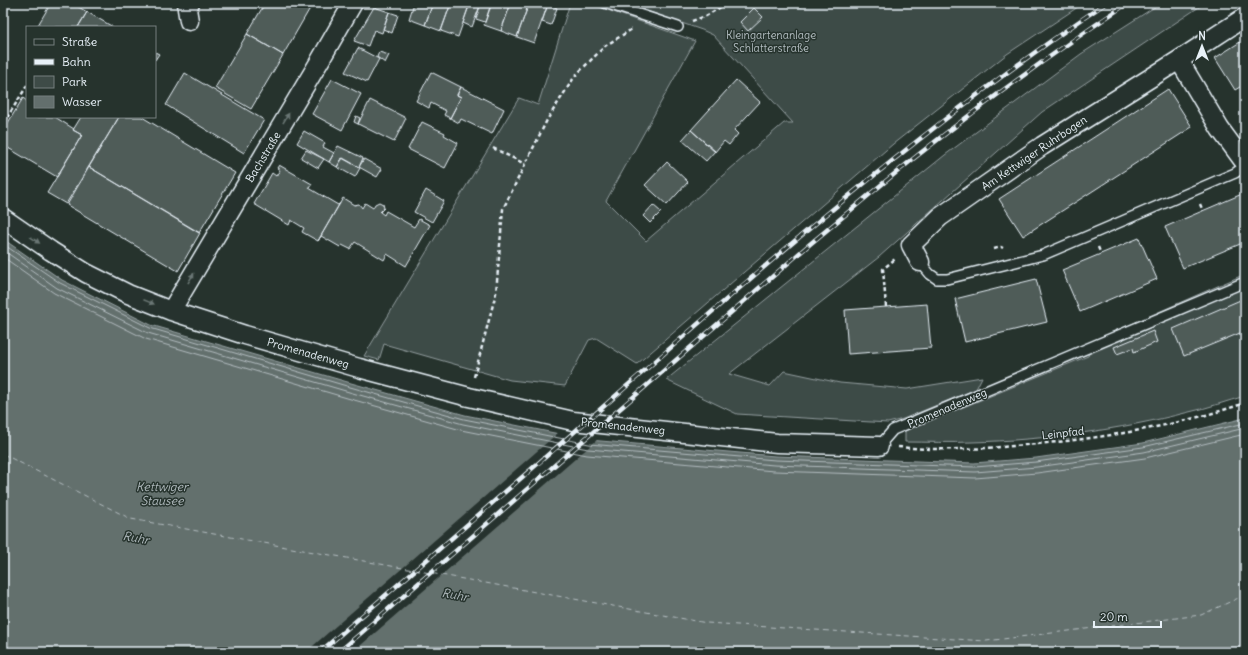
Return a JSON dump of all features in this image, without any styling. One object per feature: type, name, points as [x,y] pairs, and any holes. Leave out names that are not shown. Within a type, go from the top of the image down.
[{"type":"street","name":"Bachstraße","points":[[171,311],[353,3]]},
{"type":"street","name":"Am Kettwiger Ruhrbogen","points":[[911,245],[940,217],[1036,150],[1245,17]]},
{"type":"street","points":[[1179,60],[1220,129],[1245,163]]},
{"type":"street","name":"Promenadenweg","points":[[3,218],[86,273],[128,294],[171,311],[268,342],[468,397],[573,421],[777,443],[880,446]]},
{"type":"street","points":[[911,245],[920,262]]},
{"type":"lane","points":[[605,3],[678,27]]},
{"type":"lane","points":[[920,262],[937,280],[947,279],[1043,256],[1235,173],[1245,166]]},
{"type":"lane","name":"Promenadenweg","points":[[880,446],[893,430],[1245,282]]},
{"type":"path","points":[[678,27],[706,16],[727,3]]},
{"type":"path","points":[[468,397],[496,293],[503,209],[546,120],[575,76],[605,46],[650,19]]},
{"type":"path","points":[[3,124],[26,89]]},
{"type":"path","points":[[493,148],[525,164]]},
{"type":"path","points":[[886,306],[883,269],[911,245]]},
{"type":"path","name":"Leinpfad","points":[[880,446],[972,449],[1079,440],[1148,429],[1191,419],[1245,403]]},
{"type":"green space","name":"Kleingartenanlage Schlatterstraße","points":[[570,3],[588,3],[695,41],[606,201],[646,241],[784,123],[793,123],[713,35],[635,7],[638,3],[1084,3],[1007,54],[893,144],[637,364],[596,338],[589,340],[565,386],[510,380],[384,344],[379,360],[364,356],[519,98],[538,105]]},
{"type":"green space","points":[[1161,3],[1205,3],[1042,112],[879,257],[729,374],[770,386],[784,371],[840,383],[907,389],[982,377],[976,389],[903,419],[888,423],[737,414],[666,380],[945,155],[1081,54]]},
{"type":"green space","points":[[1245,274],[1245,396],[1203,409],[1136,424],[1082,433],[999,441],[905,442],[905,431],[1088,356],[1095,340]]},
{"type":"water","name":"Kettwiger Stausee","points":[[3,239],[62,280],[151,325],[465,415],[589,440],[775,456],[974,463],[1036,458],[1143,443],[1245,418],[1245,652],[3,652]]},
{"type":"pier","points":[[559,432],[598,439],[353,652],[306,652]]},
{"type":"building","points":[[51,3],[72,3],[87,12],[79,26],[38,25]]},
{"type":"building","points":[[265,3],[313,3],[283,55],[247,34]]},
{"type":"building","points":[[414,3],[433,3],[425,25],[409,19]]},
{"type":"building","points":[[433,3],[451,3],[441,31],[425,25]]},
{"type":"building","points":[[451,3],[470,3],[458,37],[441,31]]},
{"type":"building","points":[[470,3],[481,3],[472,27],[463,23]]},
{"type":"building","points":[[481,3],[491,4],[485,22],[476,19]]},
{"type":"building","points":[[492,3],[511,3],[501,31],[484,25]]},
{"type":"building","points":[[511,3],[529,3],[517,37],[501,31]]},
{"type":"building","points":[[529,3],[548,4],[534,43],[517,37]]},
{"type":"building","points":[[795,3],[804,3],[800,7]]},
{"type":"building","points":[[548,4],[557,8],[551,25],[542,22]]},
{"type":"building","points":[[374,7],[389,12],[382,33],[374,30],[368,46],[354,41]]},
{"type":"building","points":[[754,8],[763,17],[748,31],[740,22]]},
{"type":"building","points":[[87,12],[111,26],[79,26]]},
{"type":"building","points":[[389,12],[398,15],[392,33],[383,29]]},
{"type":"building","points":[[247,34],[283,55],[251,109],[215,88]]},
{"type":"building","points":[[1245,39],[1245,84],[1235,90],[1215,58]]},
{"type":"building","points":[[358,48],[379,59],[367,82],[345,72]]},
{"type":"building","points":[[379,52],[389,55],[385,63],[377,57]]},
{"type":"building","points":[[3,72],[8,75],[3,83]]},
{"type":"building","points":[[431,72],[461,87],[457,95],[461,97],[450,118],[444,115],[446,111],[431,103],[429,108],[416,101]]},
{"type":"building","points":[[185,73],[264,120],[244,153],[166,105]]},
{"type":"building","points":[[332,79],[361,94],[342,130],[312,114]]},
{"type":"building","points":[[736,80],[760,102],[734,130],[738,134],[729,145],[724,141],[715,152],[691,130]]},
{"type":"building","points":[[461,87],[504,109],[492,134],[461,119],[459,123],[450,118],[461,97],[457,95]]},
{"type":"building","points":[[1168,89],[1192,127],[1023,236],[999,199]]},
{"type":"building","points":[[23,98],[26,100],[26,118],[57,118],[82,135],[57,177],[3,145],[3,131]]},
{"type":"building","points":[[370,100],[406,118],[394,142],[358,124]]},
{"type":"building","points":[[356,116],[360,118],[358,124],[354,122]]},
{"type":"building","points":[[80,118],[118,118],[66,204],[47,193],[82,135],[73,130]]},
{"type":"building","points":[[118,118],[144,118],[235,173],[199,233],[89,167]]},
{"type":"building","points":[[422,122],[445,133],[444,135],[458,143],[445,168],[408,149]]},
{"type":"building","points":[[691,130],[715,151],[706,161],[682,140]]},
{"type":"building","points":[[304,131],[325,143],[323,147],[334,153],[329,162],[297,143]]},
{"type":"building","points":[[338,146],[363,158],[359,167],[343,158],[337,167],[329,162]]},
{"type":"building","points":[[306,150],[324,159],[318,168],[301,158]]},
{"type":"building","points":[[342,158],[360,168],[355,177],[337,167]]},
{"type":"building","points":[[364,159],[382,169],[377,177],[359,167]]},
{"type":"building","points":[[667,162],[688,182],[667,205],[645,185]]},
{"type":"building","points":[[279,165],[312,184],[309,188],[338,205],[340,203],[318,241],[302,232],[304,228],[291,220],[289,225],[254,204],[272,173],[276,176],[280,170],[277,168]]},
{"type":"building","points":[[89,167],[200,233],[178,271],[67,205]]},
{"type":"building","points":[[426,190],[444,201],[432,222],[414,212]]},
{"type":"building","points":[[1242,194],[1245,202],[1245,242],[1183,268],[1165,227]]},
{"type":"building","points":[[343,198],[354,205],[359,204],[362,208],[365,203],[373,208],[375,204],[379,202],[383,204],[384,208],[380,212],[384,215],[386,211],[414,227],[419,219],[430,225],[406,266],[387,254],[384,260],[355,242],[350,249],[342,245],[340,247],[321,236],[318,241]]},
{"type":"building","points":[[653,205],[661,212],[650,223],[643,216]]},
{"type":"building","points":[[1139,238],[1157,279],[1080,312],[1062,270]]},
{"type":"building","points":[[1036,279],[1047,322],[965,342],[955,299]]},
{"type":"building","points":[[1245,298],[1245,331],[1184,356],[1173,329]]},
{"type":"building","points":[[927,304],[931,348],[848,354],[845,310]]},
{"type":"building","points":[[1153,331],[1157,342],[1134,352],[1133,348],[1117,354],[1114,347]]},
{"type":"ferry route","points":[[3,454],[131,519],[707,623],[986,641],[1201,615],[1245,595]]},
{"type":"railway","points":[[320,652],[791,244],[852,193],[977,95],[1106,3]]},
{"type":"railway","points":[[339,652],[810,244],[912,160],[1001,92],[1128,3]]},
{"type":"water label","name":"Ruhr","points":[[136,538]]},
{"type":"water label","name":"Ruhr","points":[[455,595]]}]
